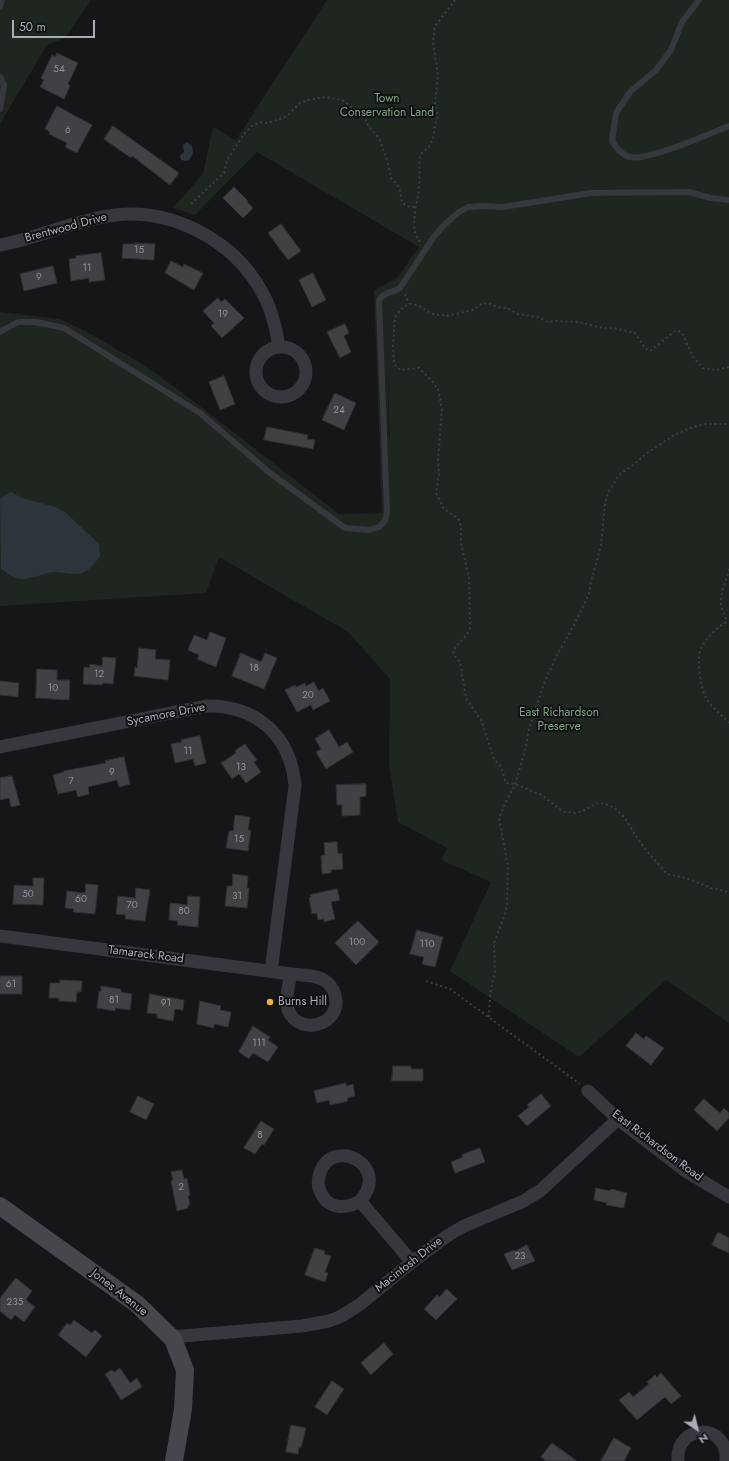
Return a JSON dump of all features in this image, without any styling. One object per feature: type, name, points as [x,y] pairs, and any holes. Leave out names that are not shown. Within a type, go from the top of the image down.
[{"type":"street","name":"Brentwood Drive","points":[[0,245],[79,222],[110,216],[143,215],[187,226],[200,232],[223,247],[242,263],[250,273],[263,292],[268,303],[276,327],[279,347]]},
{"type":"street","name":"Sycamore Drive","points":[[0,748],[206,706],[218,706],[239,710],[250,714],[268,727],[283,744],[288,754],[294,775],[295,786],[271,971]]},
{"type":"street","name":"Tamarack Road","points":[[0,936],[271,971],[321,978],[330,985],[336,998],[333,1014],[326,1021],[321,1024],[311,1026],[301,1024],[293,1018],[287,1004],[291,974]]},
{"type":"street","name":"East Richardson Road","points":[[588,1091],[618,1119],[687,1172],[729,1197]]},
{"type":"street","name":"Macintosh Drive","points":[[171,1337],[302,1326],[329,1321],[350,1312],[412,1262],[464,1226],[524,1201],[541,1190],[618,1119]]},
{"type":"street","points":[[360,1202],[412,1262]]},
{"type":"street","name":"Jones Avenue","points":[[0,1206],[137,1304],[171,1337],[185,1370],[183,1409],[174,1461]]},
{"type":"street","points":[[678,1461],[680,1446],[684,1440],[698,1432],[714,1434],[720,1439],[726,1450],[726,1461]]},
{"type":"lane","points":[[0,6],[2,0]]},
{"type":"lane","points":[[699,0],[682,22],[671,50],[656,70],[630,92],[616,112],[612,141],[618,150],[628,156],[638,158],[664,151],[729,126]]},
{"type":"lane","points":[[0,77],[4,85],[0,109]]},
{"type":"lane","points":[[0,332],[18,322],[36,322],[64,328],[200,413],[270,473],[305,498],[336,523],[345,528],[369,530],[379,527],[385,521],[386,512],[379,301],[380,298],[386,294],[394,292],[400,288],[424,250],[445,224],[459,212],[468,207],[503,207],[591,193],[689,192],[711,198],[729,200]]},
{"type":"path","points":[[424,250],[414,233],[415,207],[418,200],[421,154],[433,139],[438,116],[434,98],[438,75],[433,42],[435,26],[455,0]]},
{"type":"path","points":[[191,204],[224,173],[227,160],[244,134],[252,126],[260,122],[268,123],[287,116],[300,103],[326,97],[338,98],[344,101],[366,120],[368,126],[379,138],[388,163],[390,178],[401,191],[402,202],[406,206],[415,207]]},
{"type":"path","points":[[729,367],[716,370],[703,368],[693,357],[682,333],[679,331],[675,331],[650,351],[645,348],[638,335],[628,331],[598,328],[580,322],[548,322],[537,317],[518,314],[509,309],[497,308],[488,304],[481,304],[473,310],[447,316],[439,316],[417,305],[409,304],[404,307],[395,317],[393,345],[394,362],[396,367],[401,370],[419,368],[438,389],[442,410],[438,460],[439,474],[436,493],[444,509],[458,518],[461,526],[461,543],[469,586],[470,628],[466,636],[453,651],[454,655],[460,662],[466,698],[482,722],[494,759],[501,767],[506,783],[515,784],[542,795],[565,812],[575,813],[583,811],[597,803],[606,804],[615,808],[624,817],[644,848],[667,874],[686,878],[712,888],[729,892]]},
{"type":"path","points":[[489,1017],[490,995],[495,971],[494,943],[507,905],[508,867],[499,818],[504,804],[515,784],[540,693],[556,657],[589,594],[591,581],[601,546],[605,503],[609,491],[619,475],[674,435],[690,428],[706,424],[729,424]]},
{"type":"path","points":[[729,569],[720,602],[721,608],[726,617],[726,622],[715,629],[701,647],[699,661],[700,679],[706,697],[715,710],[729,723]]},
{"type":"path","points":[[426,981],[450,988],[574,1079],[588,1091]]},
{"type":"green space","points":[[0,0],[91,0],[65,38],[47,45],[0,124]]},
{"type":"green space","points":[[327,0],[729,0],[729,1023],[666,980],[579,1057],[450,971],[491,882],[441,860],[447,848],[398,822],[389,764],[390,679],[348,632],[219,557],[206,593],[0,606],[0,312],[60,319],[89,333],[144,365],[188,397],[339,514],[382,513],[374,290],[397,278],[419,247],[257,152],[195,215],[173,208],[203,174],[213,127],[236,140]],"holes":[[[387,344],[390,439],[389,439]]]},
{"type":"shaded area","points":[[187,142],[192,145],[193,153],[189,160],[186,161],[181,160],[180,156],[184,152],[183,145]]},
{"type":"shaded area","points":[[11,492],[22,498],[55,507],[65,512],[99,544],[100,556],[94,564],[86,571],[79,574],[54,572],[24,579],[15,578],[1,569],[0,499]]},
{"type":"building","points":[[57,53],[78,63],[68,84],[70,86],[64,99],[40,87],[44,80],[41,78],[52,55],[55,57]]},
{"type":"building","points":[[57,106],[92,125],[77,153],[65,147],[67,143],[49,134],[50,132],[45,129]]},
{"type":"building","points":[[113,126],[179,173],[170,185],[132,156],[131,158],[104,139]]},
{"type":"building","points":[[234,187],[253,208],[243,218],[223,198]]},
{"type":"building","points":[[281,224],[301,251],[288,260],[268,233]]},
{"type":"building","points":[[123,244],[155,244],[154,260],[122,258]]},
{"type":"building","points":[[101,253],[105,280],[89,282],[89,278],[71,281],[69,259],[76,258],[76,256]]},
{"type":"building","points":[[171,261],[183,267],[184,264],[203,273],[194,290],[165,273]]},
{"type":"building","points":[[53,266],[57,283],[24,291],[20,274]]},
{"type":"building","points":[[313,273],[326,300],[312,307],[299,280]]},
{"type":"building","points":[[218,298],[221,302],[225,299],[244,318],[222,338],[211,326],[214,323],[203,311]]},
{"type":"building","points":[[345,324],[349,333],[344,336],[351,352],[340,358],[327,332]]},
{"type":"building","points":[[224,376],[235,404],[220,410],[209,382]]},
{"type":"building","points":[[335,393],[356,403],[344,430],[322,420]]},
{"type":"building","points":[[267,427],[308,435],[307,439],[315,440],[313,449],[264,440]]},
{"type":"building","points":[[210,632],[226,638],[216,667],[197,659],[199,655],[188,650],[194,635],[207,640]]},
{"type":"building","points":[[139,648],[156,650],[155,659],[170,660],[168,680],[134,676],[135,667],[137,668]]},
{"type":"building","points":[[241,653],[261,662],[265,653],[277,658],[264,689],[232,676]]},
{"type":"building","points":[[103,657],[116,658],[113,684],[83,684],[84,667],[89,668],[90,664],[102,666]]},
{"type":"building","points":[[37,669],[57,670],[57,680],[70,680],[69,700],[36,698]]},
{"type":"building","points":[[0,681],[19,683],[18,697],[0,695]]},
{"type":"building","points":[[314,682],[319,691],[323,688],[330,701],[313,710],[311,705],[297,712],[285,690],[295,685],[296,687],[305,683],[306,686]]},
{"type":"building","points":[[329,730],[339,747],[347,742],[353,752],[326,769],[316,752],[321,749],[315,739]]},
{"type":"building","points":[[200,736],[206,763],[195,766],[193,759],[175,763],[171,744]]},
{"type":"building","points":[[245,744],[257,760],[254,762],[261,772],[246,783],[239,774],[232,779],[221,763],[236,753],[235,751]]},
{"type":"building","points":[[124,757],[130,784],[119,787],[117,780],[88,787],[89,794],[78,797],[76,790],[58,794],[53,775],[64,771],[106,763],[105,761]]},
{"type":"building","points":[[12,776],[20,805],[11,807],[9,798],[0,800],[0,778]]},
{"type":"building","points":[[366,784],[366,796],[360,797],[360,815],[342,816],[342,805],[337,805],[336,785]]},
{"type":"building","points":[[235,815],[250,817],[248,830],[251,830],[248,851],[226,848],[229,831],[233,831]]},
{"type":"building","points":[[337,842],[338,854],[342,853],[343,869],[331,870],[331,873],[322,874],[321,856],[325,855],[324,843]]},
{"type":"building","points":[[233,874],[248,876],[247,888],[249,888],[247,908],[225,906],[227,886],[232,886]]},
{"type":"building","points":[[33,878],[44,878],[43,905],[13,904],[14,885],[33,886]]},
{"type":"building","points":[[86,884],[98,885],[95,914],[73,912],[74,909],[65,908],[67,891],[85,893]]},
{"type":"building","points":[[136,888],[150,890],[145,921],[125,919],[126,915],[116,914],[118,896],[135,898]]},
{"type":"building","points":[[337,889],[340,900],[331,902],[335,919],[324,922],[324,919],[318,920],[317,913],[312,914],[309,898],[311,897],[310,895]]},
{"type":"building","points":[[188,896],[200,897],[198,927],[177,925],[178,921],[169,920],[170,903],[187,905]]},
{"type":"building","points":[[358,921],[379,942],[356,965],[335,943]]},
{"type":"building","points":[[417,930],[443,937],[435,967],[422,964],[424,957],[410,954]]},
{"type":"building","points":[[0,976],[22,976],[22,994],[0,994]]},
{"type":"building","points":[[60,980],[82,981],[81,992],[77,992],[76,1002],[59,1001],[59,998],[49,998],[50,983],[60,983]]},
{"type":"building","points":[[101,986],[121,989],[121,992],[132,994],[130,1010],[115,1008],[115,1011],[97,1008]]},
{"type":"building","points":[[150,994],[184,1000],[183,1010],[175,1009],[173,1021],[157,1018],[157,1014],[147,1013]]},
{"type":"building","points":[[200,1001],[221,1006],[220,1010],[231,1012],[228,1027],[214,1024],[214,1028],[197,1024]]},
{"type":"building","points":[[253,1026],[270,1037],[268,1040],[278,1047],[268,1062],[253,1053],[249,1059],[239,1052]]},
{"type":"building","points":[[636,1033],[644,1039],[646,1036],[664,1048],[651,1065],[626,1046]]},
{"type":"building","points":[[393,1066],[411,1066],[411,1069],[423,1069],[423,1081],[392,1081]]},
{"type":"building","points":[[346,1083],[346,1086],[353,1084],[355,1096],[347,1098],[348,1101],[330,1105],[329,1100],[317,1103],[314,1091]]},
{"type":"building","points":[[541,1094],[551,1106],[527,1126],[518,1116],[529,1107],[527,1105]]},
{"type":"building","points":[[138,1096],[154,1104],[146,1120],[130,1112]]},
{"type":"building","points":[[704,1099],[720,1113],[724,1108],[729,1113],[729,1118],[717,1131],[694,1110]]},
{"type":"building","points":[[261,1121],[274,1129],[264,1145],[262,1144],[255,1154],[244,1148]]},
{"type":"building","points":[[480,1148],[485,1162],[455,1173],[451,1162],[463,1157],[462,1155]]},
{"type":"building","points":[[182,1170],[184,1179],[187,1178],[190,1205],[188,1205],[188,1208],[177,1211],[171,1181],[173,1180],[171,1172]]},
{"type":"building","points":[[596,1188],[610,1191],[611,1189],[627,1193],[624,1208],[606,1205],[607,1203],[594,1200]]},
{"type":"building","points":[[718,1232],[729,1238],[729,1253],[712,1245]]},
{"type":"building","points":[[527,1245],[535,1261],[512,1270],[504,1254],[514,1250],[515,1251]]},
{"type":"building","points":[[315,1248],[325,1251],[324,1254],[331,1256],[325,1272],[328,1273],[325,1282],[305,1275]]},
{"type":"building","points":[[16,1278],[32,1291],[26,1300],[35,1307],[24,1322],[15,1315],[11,1320],[0,1311],[0,1298]]},
{"type":"building","points":[[447,1289],[457,1299],[436,1320],[424,1309],[437,1295],[439,1297]]},
{"type":"building","points":[[74,1320],[92,1333],[95,1330],[102,1336],[86,1357],[58,1335],[67,1323],[70,1325]]},
{"type":"building","points":[[384,1343],[393,1354],[371,1375],[361,1363]]},
{"type":"building","points":[[120,1368],[130,1383],[137,1378],[142,1387],[121,1400],[105,1374],[112,1370],[114,1372]]},
{"type":"building","points":[[661,1373],[681,1396],[671,1404],[665,1397],[637,1420],[619,1400],[629,1392],[633,1397],[649,1384],[647,1382],[655,1375],[657,1377]]},
{"type":"building","points":[[332,1381],[344,1389],[327,1415],[315,1407]]},
{"type":"building","points":[[291,1425],[306,1428],[298,1454],[286,1452]]},
{"type":"building","points":[[614,1438],[631,1448],[624,1461],[601,1461]]},
{"type":"building","points":[[552,1443],[577,1461],[546,1461],[541,1457]]},
{"type":"place","name":"Burns Hill","points":[[270,1002]]},
{"type":"park label","name":"Town Conservation Land","points":[[387,106]]},
{"type":"park label","name":"East Richardson Preserve","points":[[559,720]]}]
